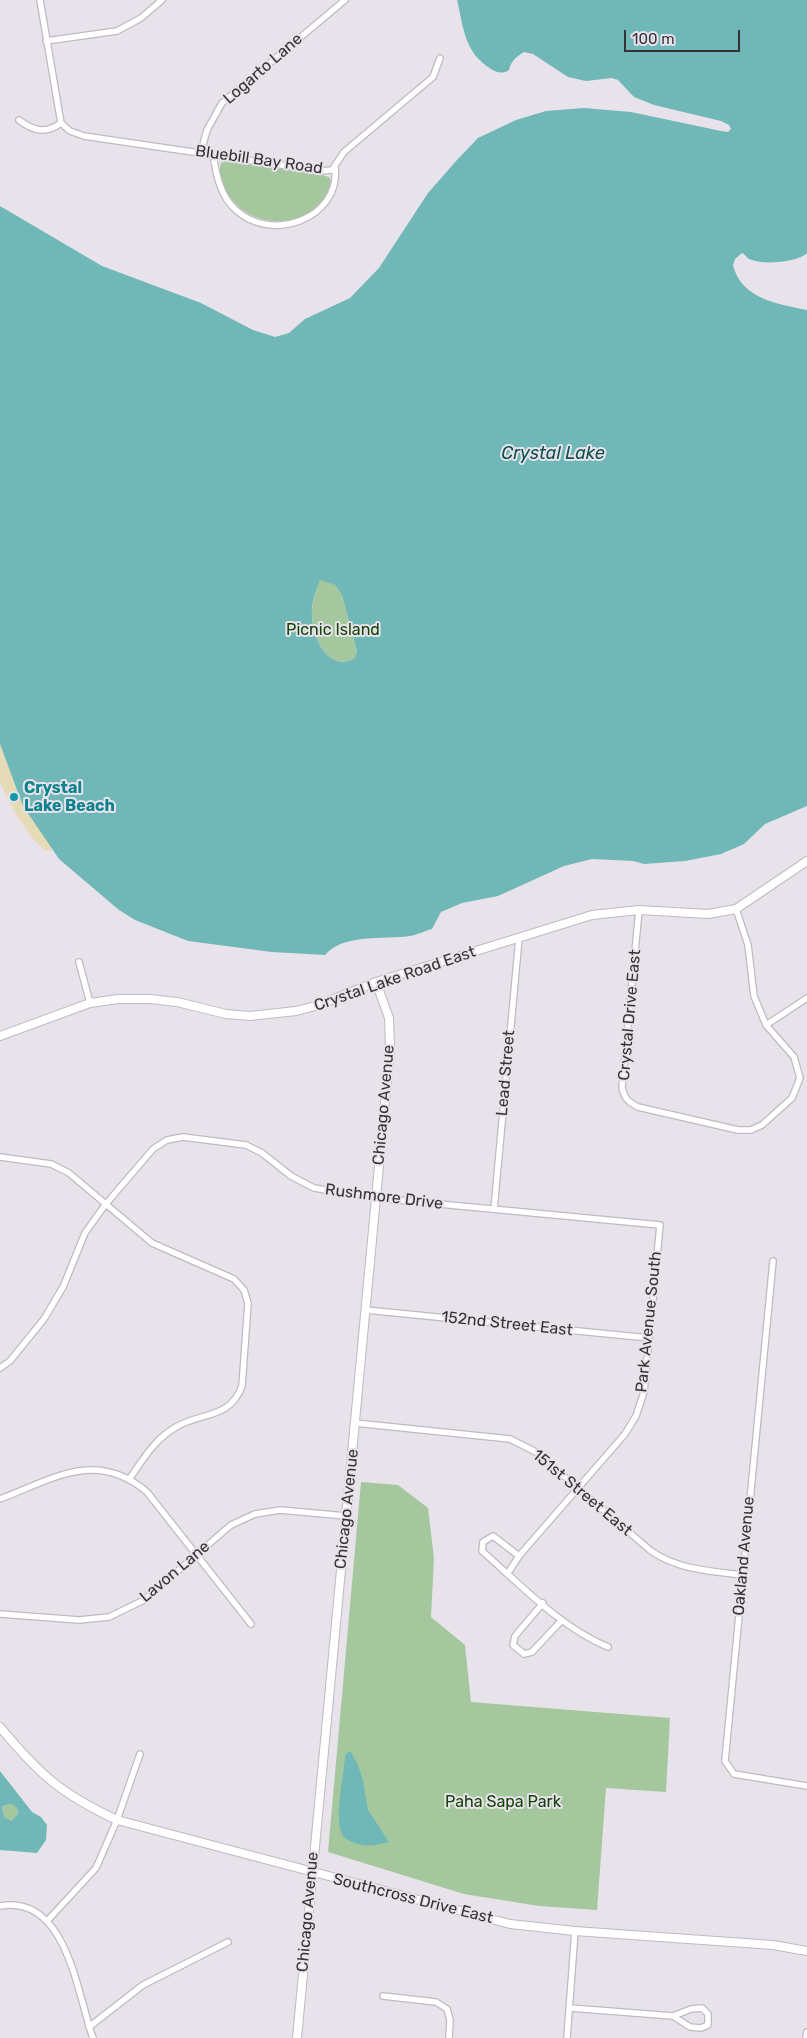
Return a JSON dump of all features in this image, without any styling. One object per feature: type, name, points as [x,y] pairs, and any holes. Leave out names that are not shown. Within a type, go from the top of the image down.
[{"type":"street","points":[[18,120],[27,127],[47,131],[61,123],[40,0]]},
{"type":"street","points":[[46,41],[117,31],[132,24],[162,0]]},
{"type":"street","name":"Logarto Lane","points":[[201,152],[206,130],[222,103],[345,0]]},
{"type":"street","name":"Bluebill Bay Road","points":[[61,123],[70,131],[84,136],[322,171],[334,167],[344,152],[433,77],[440,58]]},
{"type":"street","points":[[213,154],[219,182],[231,205],[245,217],[265,225],[292,223],[318,211],[333,192],[334,167]]},
{"type":"street","name":"Crystal Lake Road East","points":[[0,1036],[90,1003],[118,999],[150,999],[177,1002],[226,1014],[250,1016],[276,1014],[319,1005],[376,982],[592,915],[640,910],[708,914],[736,909],[807,860]]},
{"type":"street","points":[[736,909],[748,945],[754,996],[766,1025],[807,998]]},
{"type":"street","name":"Crystal Drive East","points":[[640,910],[622,1087],[624,1096],[629,1103],[643,1109],[738,1130],[751,1130],[762,1126],[792,1098],[800,1078],[794,1057],[766,1025]]},
{"type":"street","name":"Lead Street","points":[[494,1209],[519,938]]},
{"type":"street","points":[[79,962],[90,1003]]},
{"type":"street","name":"Chicago Avenue","points":[[297,2038],[311,1873],[390,1049],[389,1018],[376,982]]},
{"type":"street","name":"Rushmore Drive","points":[[0,1368],[10,1361],[44,1318],[63,1287],[86,1233],[105,1205],[153,1149],[167,1140],[183,1137],[246,1146],[262,1153],[291,1176],[314,1188],[376,1198],[660,1225]]},
{"type":"street","points":[[0,1158],[51,1164],[69,1174],[152,1243],[234,1279],[244,1290],[248,1303],[242,1386],[238,1398],[226,1409],[177,1426],[152,1446],[130,1478]]},
{"type":"street","name":"Park Avenue South","points":[[508,1573],[519,1556],[625,1434],[636,1416],[644,1392],[660,1225]]},
{"type":"street","name":"Oakland Avenue","points":[[773,1261],[725,1761],[734,1774],[807,1786]]},
{"type":"street","name":"152nd Street East","points":[[366,1310],[649,1338]]},
{"type":"street","name":"151st Street East","points":[[355,1423],[510,1439],[536,1452],[651,1551],[665,1560],[690,1569],[743,1574]]},
{"type":"street","points":[[0,1499],[82,1469],[109,1471],[130,1478],[146,1492],[251,1624]]},
{"type":"street","name":"Lavon Lane","points":[[0,1614],[79,1620],[110,1617],[144,1600],[231,1525],[255,1514],[280,1510],[346,1516]]},
{"type":"street","points":[[519,1556],[493,1536],[483,1542],[482,1551],[562,1620],[585,1637],[608,1647]]},
{"type":"street","points":[[543,1604],[515,1636],[513,1645],[524,1654],[532,1652],[562,1620]]},
{"type":"street","name":"Southcross Drive East","points":[[0,1728],[28,1760],[52,1783],[82,1804],[117,1820],[311,1873],[510,1924],[576,1931],[773,1945],[807,1952]]},
{"type":"street","points":[[48,1920],[96,1868],[117,1820],[140,1754]]},
{"type":"street","points":[[0,1906],[7,1905],[29,1909],[48,1920],[63,1942],[93,2038]]},
{"type":"street","points":[[567,2038],[576,1931]]},
{"type":"street","points":[[89,2027],[143,1985],[228,1942]]},
{"type":"street","points":[[383,1996],[436,2002],[447,2009],[450,2020],[449,2038]]},
{"type":"street","points":[[570,2008],[673,2016],[691,2008],[702,2008],[708,2014],[708,2025],[701,2028],[690,2027],[673,2016]]},
{"type":"street","points":[[806,2038],[807,2032]]},
{"type":"green space","points":[[226,161],[322,175],[329,177],[332,182],[324,199],[312,211],[297,218],[280,221],[263,219],[247,213],[234,202],[224,186],[220,175],[221,163]]},
{"type":"green space","name":"Picnic Island","points":[[320,579],[335,585],[342,595],[357,651],[355,658],[345,662],[337,661],[330,657],[318,642],[312,610],[314,596]]},
{"type":"green space","name":"Paha Sapa Park","points":[[361,1482],[398,1485],[428,1508],[434,1558],[431,1617],[465,1645],[471,1702],[670,1718],[666,1792],[606,1788],[597,1910],[539,1906],[464,1894],[328,1852]]},
{"type":"green space","points":[[11,1804],[17,1808],[18,1814],[11,1821],[4,1818],[2,1806]]},
{"type":"sand","name":"Crystal Lake Beach","points":[[0,744],[23,806],[54,850],[46,851],[33,839],[16,815],[0,783]]},
{"type":"water","name":"Crystal Lake","points":[[457,0],[807,0],[807,253],[797,259],[757,262],[750,260],[742,253],[735,259],[733,265],[737,276],[752,293],[773,302],[807,310],[807,806],[765,824],[744,844],[721,854],[685,861],[644,864],[633,861],[592,859],[564,866],[498,896],[462,903],[441,912],[432,929],[410,936],[353,940],[342,943],[325,955],[272,952],[188,941],[135,920],[119,910],[59,859],[23,806],[0,744],[0,206],[102,266],[201,303],[253,330],[275,337],[289,333],[305,319],[350,298],[379,268],[428,193],[457,160],[478,138],[516,120],[546,111],[584,108],[631,112],[728,132],[731,129],[729,125],[721,121],[654,105],[634,97],[618,80],[612,78],[586,81],[568,77],[533,54],[524,52],[514,59],[507,71],[502,72],[491,69],[475,55],[466,39]],"holes":[[[320,580],[335,585],[342,595],[357,651],[355,658],[345,662],[337,661],[323,650],[318,642],[313,624],[312,606]]]},
{"type":"water","points":[[348,1752],[351,1752],[358,1765],[368,1810],[389,1842],[362,1845],[345,1838],[342,1834],[339,1807],[345,1756]]},
{"type":"water","points":[[0,1771],[32,1812],[41,1817],[47,1825],[46,1840],[37,1853],[0,1850]],"holes":[[[11,1804],[17,1808],[18,1814],[11,1821],[4,1817],[2,1806]]]},
{"type":"place","name":"Crystal Lake Beach","points":[[14,797]]}]
